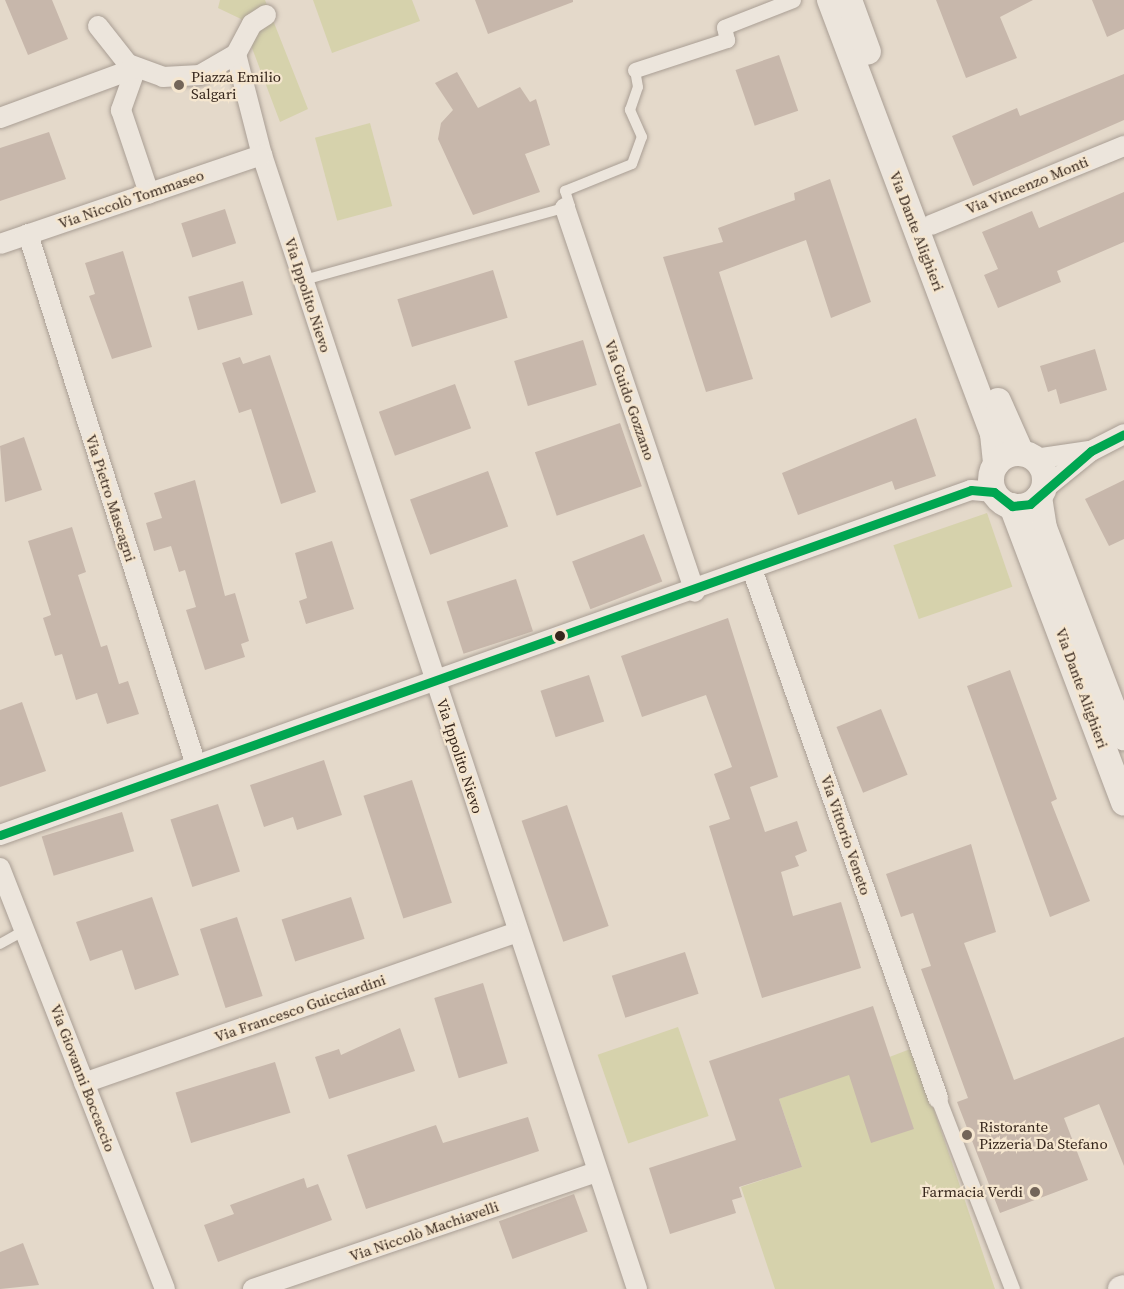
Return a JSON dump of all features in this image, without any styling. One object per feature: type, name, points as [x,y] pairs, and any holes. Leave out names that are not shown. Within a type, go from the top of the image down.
[{"type":"street","points":[[635,70],[727,40],[724,27],[793,0]]},
{"type":"street","name":"Via Dante Alighieri","points":[[830,0],[993,434],[1003,499],[1124,803]]},
{"type":"street","name":"Via Dante Alighieri","points":[[849,0],[931,225],[1028,456],[1043,470],[1044,528],[1124,737]]},
{"type":"street","points":[[98,26],[111,48],[135,68],[163,78],[189,78],[236,54],[252,24],[266,15]]},
{"type":"street","points":[[236,54],[262,155]]},
{"type":"street","points":[[0,118],[135,68]]},
{"type":"street","points":[[135,68],[121,110],[149,193]]},
{"type":"street","name":"Via Vincenzo Monti","points":[[931,225],[1124,146]]},
{"type":"street","name":"Via Niccolò Tommaseo","points":[[0,244],[262,155]]},
{"type":"street","name":"Via Ippolito Nievo","points":[[262,155],[436,679],[596,1172],[637,1289]]},
{"type":"street","name":"Via Guido Gozzano","points":[[565,208],[695,592]]},
{"type":"street","name":"Via Pietro Mascagni","points":[[28,234],[195,762]]},
{"type":"street","points":[[0,835],[195,762],[753,572],[971,490],[1003,499],[1042,493],[1091,451],[1124,434]]},
{"type":"street","points":[[996,464],[1028,456],[1091,451]]},
{"type":"street","name":"Via Vittorio Veneto","points":[[753,572],[938,1098]]},
{"type":"street","name":"Via Giovanni Boccaccio","points":[[0,868],[165,1289]]},
{"type":"street","name":"Via Francesco Guicciardini","points":[[84,1083],[517,932]]},
{"type":"street","points":[[938,1098],[1012,1289]]},
{"type":"street","name":"Via Niccolò Machiavelli","points":[[253,1289],[596,1172]]},
{"type":"lane","points":[[303,280],[570,206],[565,191],[632,164],[642,137],[630,110],[638,87],[635,70]]},
{"type":"lane","points":[[0,944],[25,930]]},
{"type":"shaded area","points":[[220,0],[265,0],[308,109],[280,122],[241,19],[218,8]]},
{"type":"shaded area","points":[[313,0],[412,0],[420,21],[332,53]]},
{"type":"shaded area","points":[[370,123],[392,206],[337,221],[315,138]]},
{"type":"shaded area","points":[[987,513],[1012,587],[919,619],[893,545]]},
{"type":"shaded area","points":[[678,1027],[709,1116],[628,1144],[598,1055]]},
{"type":"shaded area","points":[[913,1048],[995,1289],[775,1289],[741,1187],[802,1167],[779,1099]]},
{"type":"building","points":[[5,0],[52,0],[68,39],[28,55]]},
{"type":"building","points":[[475,0],[573,0],[573,2],[488,34]]},
{"type":"building","points":[[936,0],[1033,0],[1000,17],[1017,58],[966,78]]},
{"type":"building","points":[[1092,0],[1124,0],[1124,29],[1107,37]]},
{"type":"building","points":[[779,55],[798,111],[755,126],[736,70]]},
{"type":"building","points":[[457,72],[478,108],[520,87],[530,102],[536,99],[550,145],[525,154],[540,192],[473,215],[438,139],[441,123],[453,110],[435,83]]},
{"type":"building","points":[[1124,74],[1124,120],[973,186],[952,136],[1017,108],[1020,116]]},
{"type":"building","points":[[49,132],[66,179],[0,201],[0,148]]},
{"type":"building","points":[[830,179],[871,302],[831,318],[806,240],[719,272],[753,379],[706,392],[663,257],[723,242],[718,228],[795,200],[794,193]]},
{"type":"building","points":[[1124,192],[1124,242],[1057,271],[1061,282],[998,308],[984,275],[998,269],[982,232],[1032,211],[1039,228]]},
{"type":"building","points":[[225,209],[236,243],[192,257],[181,223]]},
{"type":"building","points":[[123,251],[152,347],[112,359],[89,296],[95,294],[85,263]]},
{"type":"building","points":[[493,270],[508,318],[412,347],[397,299]]},
{"type":"building","points":[[243,281],[253,315],[198,330],[188,297]]},
{"type":"building","points":[[583,340],[597,385],[528,406],[514,361]]},
{"type":"building","points":[[1095,349],[1107,390],[1060,404],[1056,389],[1048,392],[1040,366]]},
{"type":"building","points":[[270,355],[316,492],[281,504],[251,409],[239,413],[222,363],[240,357],[243,364]]},
{"type":"building","points":[[455,384],[471,428],[395,456],[379,412]]},
{"type":"building","points":[[916,418],[936,476],[895,490],[892,481],[798,515],[782,473]]},
{"type":"building","points":[[620,423],[642,486],[557,516],[535,452]]},
{"type":"building","points":[[24,437],[42,490],[5,502],[0,446]]},
{"type":"building","points":[[488,471],[508,526],[430,555],[410,499]]},
{"type":"building","points":[[195,480],[225,596],[235,593],[249,641],[241,644],[245,657],[205,670],[186,610],[196,607],[185,570],[179,572],[171,546],[154,551],[146,523],[162,518],[154,493]]},
{"type":"building","points":[[1124,480],[1124,539],[1109,546],[1085,499]]},
{"type":"building","points":[[72,527],[86,572],[78,575],[101,647],[107,645],[119,684],[128,681],[139,714],[107,724],[97,693],[76,700],[62,654],[55,656],[43,618],[51,615],[28,541]]},
{"type":"building","points":[[644,534],[662,582],[590,609],[572,562]]},
{"type":"building","points":[[332,541],[354,609],[306,624],[299,601],[307,598],[295,553]]},
{"type":"building","points":[[516,579],[533,631],[464,654],[447,602]]},
{"type":"building","points":[[728,618],[778,777],[750,787],[765,832],[797,821],[807,851],[795,856],[799,866],[781,872],[793,916],[841,902],[861,968],[762,998],[709,826],[730,819],[714,774],[732,767],[706,695],[642,717],[621,656]]},
{"type":"building","points":[[1010,670],[1057,799],[1051,802],[1090,901],[1050,917],[967,686]]},
{"type":"building","points":[[589,675],[604,722],[556,737],[540,691]]},
{"type":"building","points":[[22,702],[46,771],[0,787],[0,710]]},
{"type":"building","points":[[881,709],[908,775],[863,793],[836,727]]},
{"type":"building","points":[[324,760],[342,815],[297,830],[293,817],[264,827],[250,785]]},
{"type":"building","points":[[412,780],[452,903],[403,918],[363,796]]},
{"type":"building","points":[[218,804],[240,872],[192,887],[170,819]]},
{"type":"building","points":[[567,805],[609,926],[563,942],[522,821]]},
{"type":"building","points":[[122,812],[134,851],[54,876],[42,837]]},
{"type":"building","points":[[971,844],[996,932],[964,943],[1014,1080],[1124,1037],[1124,1166],[1099,1104],[1064,1118],[1088,1180],[1000,1213],[957,1102],[968,1098],[921,969],[931,966],[913,913],[901,917],[886,874]]},
{"type":"building","points":[[152,897],[179,975],[135,990],[122,950],[90,961],[76,922]]},
{"type":"building","points":[[351,897],[365,939],[295,961],[282,920]]},
{"type":"building","points":[[237,917],[263,996],[226,1008],[200,929]]},
{"type":"building","points":[[685,952],[699,994],[625,1018],[612,976]]},
{"type":"building","points":[[483,983],[508,1063],[459,1078],[434,998]]},
{"type":"building","points":[[873,1006],[914,1129],[871,1143],[849,1075],[779,1099],[802,1167],[739,1187],[742,1197],[732,1200],[736,1213],[670,1234],[649,1168],[736,1140],[709,1061]]},
{"type":"building","points":[[400,1028],[415,1071],[329,1099],[315,1057],[339,1049],[341,1055]]},
{"type":"building","points":[[275,1062],[290,1113],[191,1143],[176,1092]]},
{"type":"building","points":[[528,1117],[539,1151],[366,1209],[347,1155],[436,1125],[443,1143]]},
{"type":"building","points":[[304,1178],[307,1188],[318,1184],[332,1220],[218,1262],[204,1225],[234,1214],[230,1205]]},
{"type":"building","points":[[574,1194],[588,1232],[513,1259],[499,1221]]},
{"type":"building","points":[[23,1243],[39,1285],[0,1289],[0,1252]]},
{"type":"transit line","points":[[0,835],[971,490],[994,492],[1012,506],[1030,504],[1091,451],[1124,434]]},
{"type":"place","name":"Piazza Emilio Salgari","points":[[179,85]]},
{"type":"place","name":"Ristorante Pizzeria Da Stefano","points":[[967,1135]]},
{"type":"place","name":"Farmacia Verdi","points":[[1035,1192]]}]
